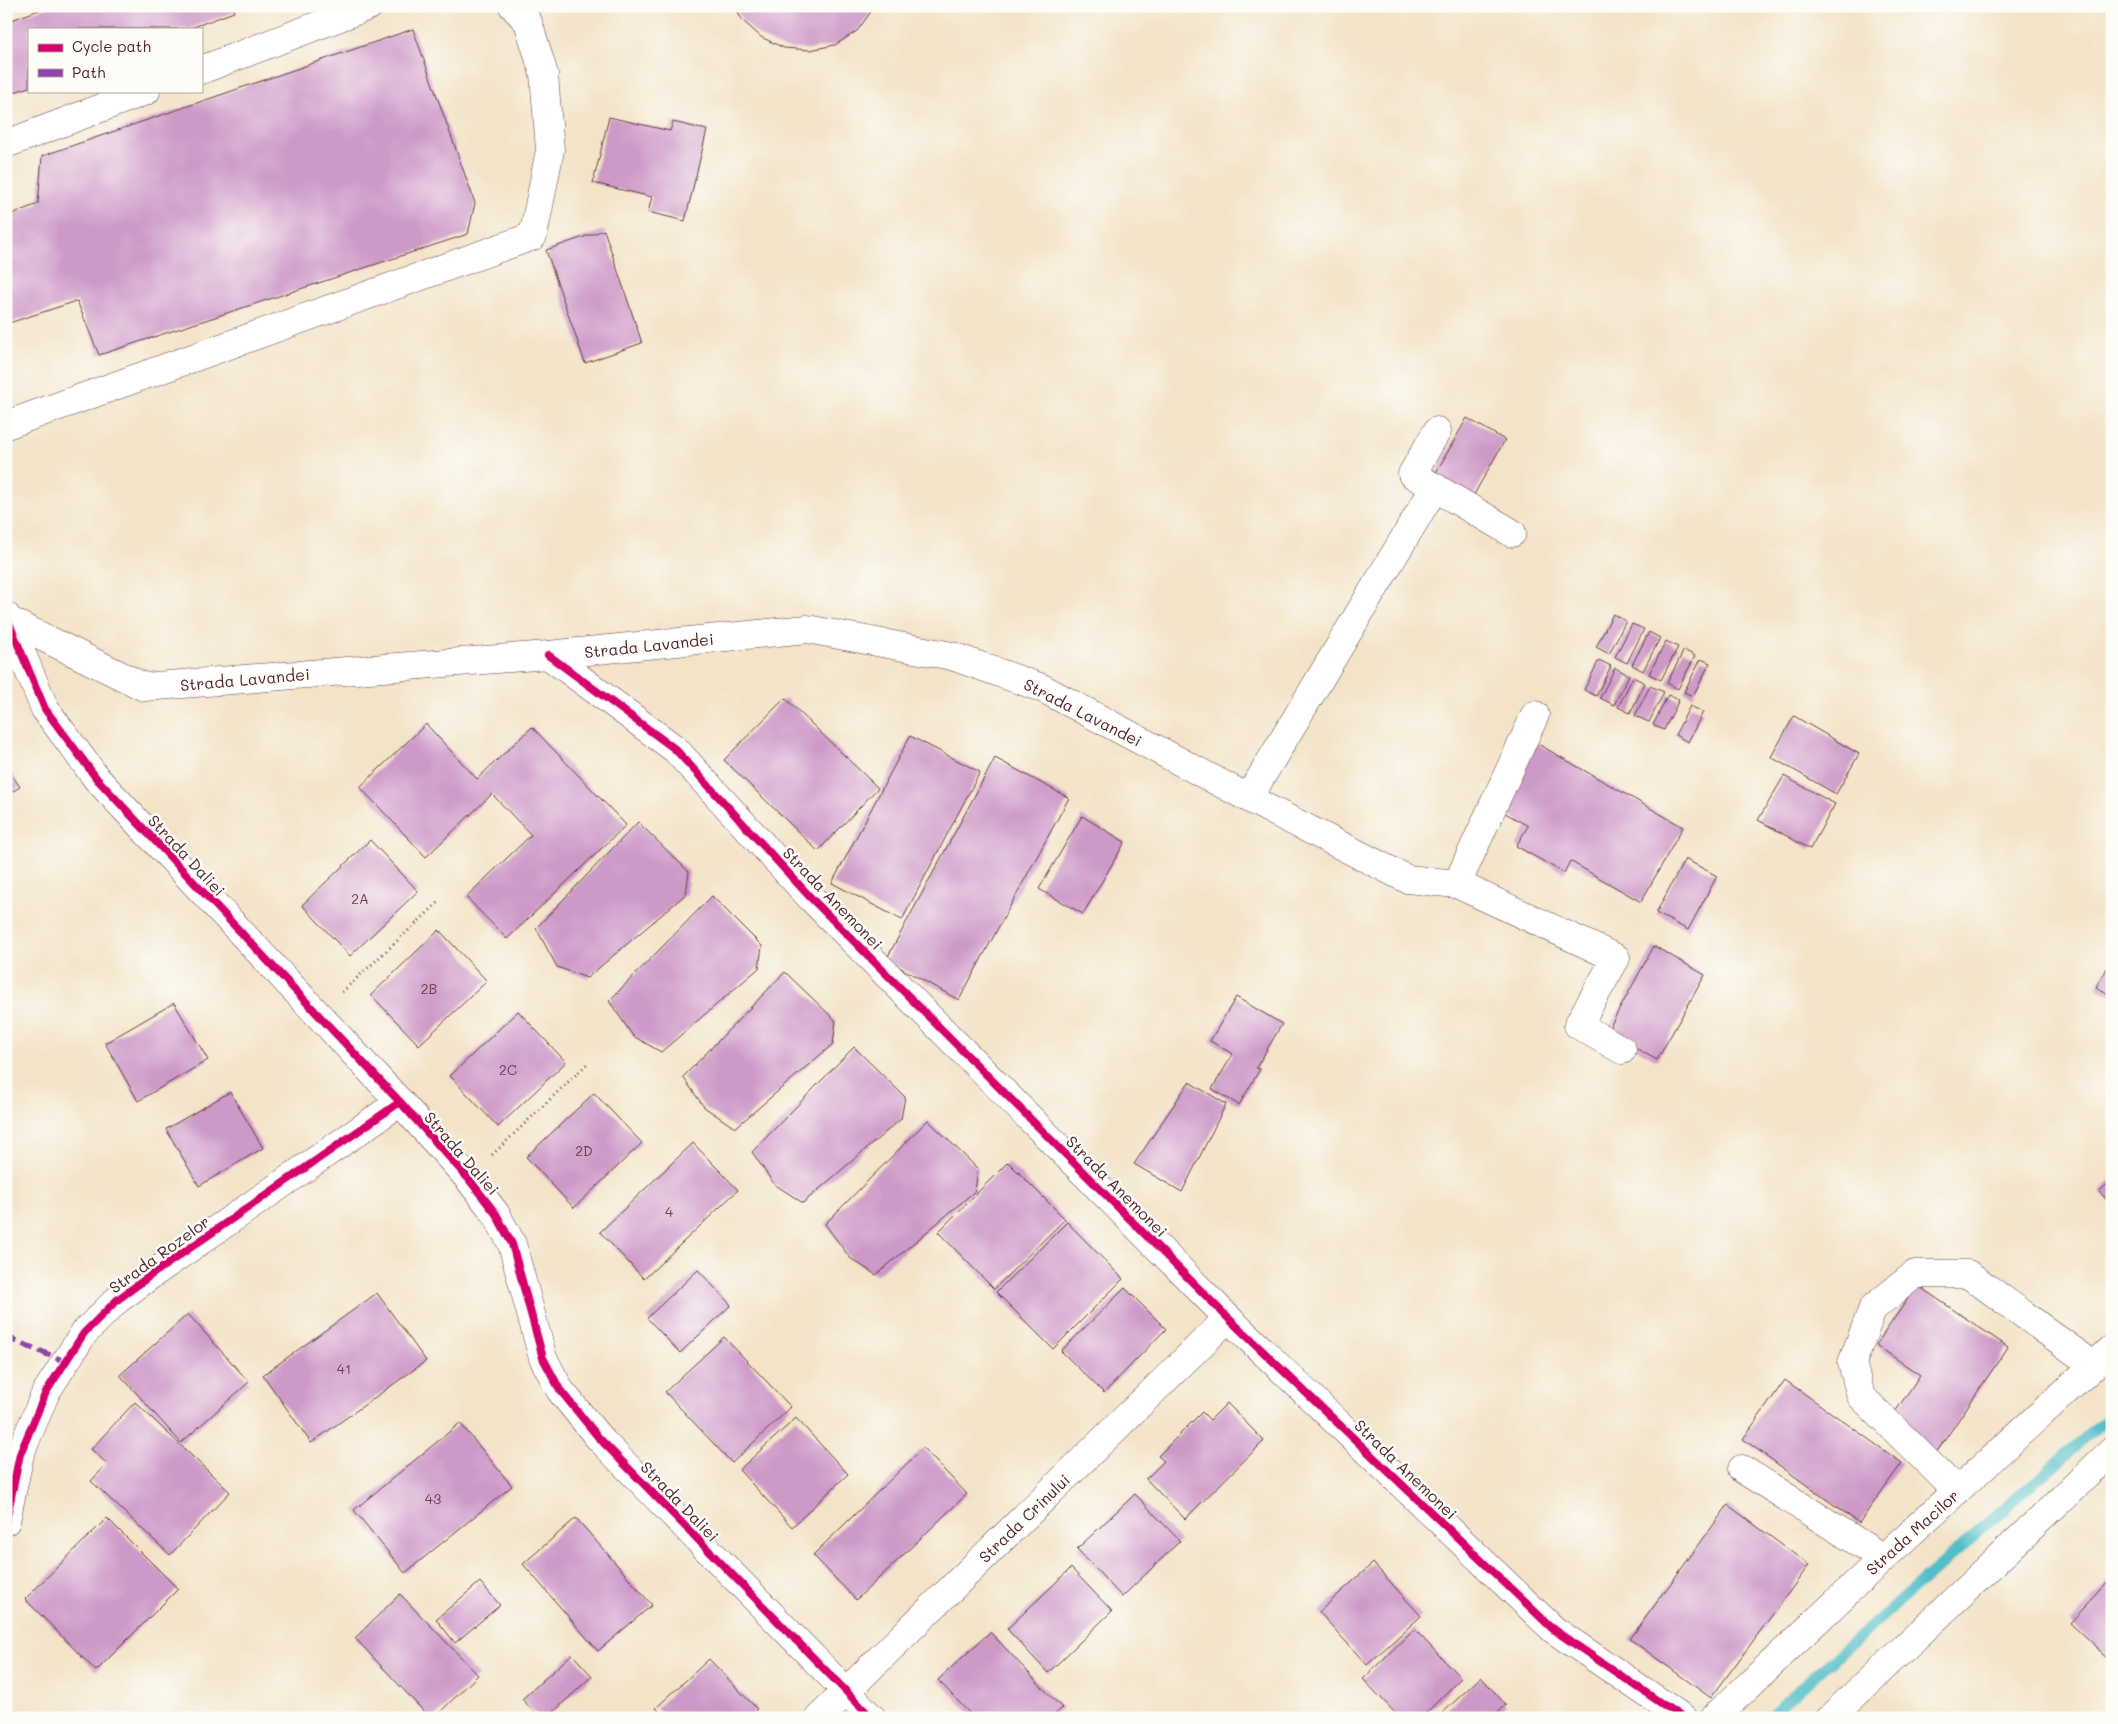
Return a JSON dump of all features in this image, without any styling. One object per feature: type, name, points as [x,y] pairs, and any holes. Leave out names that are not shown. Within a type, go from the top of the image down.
[{"type":"street","points":[[202,70],[369,6]]},
{"type":"street","points":[[7,422],[533,236],[550,150],[544,74],[528,22],[513,6]]},
{"type":"street","points":[[6,144],[143,92]]},
{"type":"street","points":[[1437,431],[1412,474],[1512,533]]},
{"type":"street","points":[[1258,803],[1435,487]]},
{"type":"street","name":"Strada Lavandei","points":[[7,618],[144,687],[548,655],[807,629],[952,656],[1042,688],[1107,724],[1407,879],[1457,884],[1616,958],[1578,1025],[1622,1050]]},
{"type":"street","name":"Strada Daliei","points":[[7,618],[46,709],[96,779],[400,1102],[468,1178],[496,1214],[512,1244],[543,1358],[560,1390],[599,1438],[872,1718]]},
{"type":"street","name":"Strada Anemonei","points":[[548,655],[674,749],[812,898],[1228,1318],[1554,1630],[1684,1718]]},
{"type":"street","points":[[1457,884],[1535,715]]},
{"type":"street","name":"Strada Rozelor","points":[[6,1521],[20,1454],[46,1392],[84,1333],[117,1300],[151,1275],[400,1102]]},
{"type":"street","points":[[1957,1491],[1861,1396],[1852,1363],[1873,1308],[1915,1274],[1968,1274],[2102,1357]]},
{"type":"street","name":"Strada Crinului","points":[[819,1718],[848,1692],[1228,1318]]},
{"type":"street","name":"Strada Macilor","points":[[1714,1718],[1883,1558],[2102,1357]]},
{"type":"street","points":[[1830,1718],[2112,1451]]},
{"type":"street","points":[[1742,1469],[1883,1558]]},
{"type":"path","points":[[318,1014],[438,903]]},
{"type":"path","points":[[468,1178],[589,1062]]},
{"type":"building","points":[[50,6],[232,6],[234,12],[191,28],[28,28],[28,87],[6,95],[6,22]]},
{"type":"building","points":[[735,6],[875,6],[857,31],[835,45],[810,50],[784,48],[761,37],[742,20]]},
{"type":"building","points":[[413,29],[475,203],[468,234],[99,355],[77,301],[6,324],[6,216],[38,204],[42,156]]},
{"type":"building","points":[[609,117],[670,131],[673,122],[707,130],[685,221],[648,212],[652,197],[593,183]]},
{"type":"building","points":[[604,230],[642,343],[585,363],[546,250]]},
{"type":"building","points":[[1467,418],[1505,440],[1472,498],[1434,476]]},
{"type":"building","points":[[1613,614],[1626,621],[1609,654],[1596,647]]},
{"type":"building","points":[[1632,624],[1644,629],[1627,663],[1615,657]]},
{"type":"building","points":[[1649,632],[1660,638],[1643,671],[1632,665]]},
{"type":"building","points":[[1666,641],[1678,647],[1661,680],[1649,674]]},
{"type":"building","points":[[1684,650],[1695,656],[1678,689],[1667,683]]},
{"type":"building","points":[[1701,659],[1710,663],[1693,696],[1684,692]]},
{"type":"building","points":[[1599,660],[1611,666],[1596,696],[1584,690]]},
{"type":"building","points":[[1615,668],[1629,675],[1614,705],[1600,698]]},
{"type":"building","points":[[1633,677],[1645,683],[1630,713],[1618,707]]},
{"type":"building","points":[[1650,686],[1664,692],[1649,722],[1635,716]]},
{"type":"building","points":[[1668,695],[1679,700],[1664,730],[1653,725]]},
{"type":"building","points":[[785,698],[878,788],[818,851],[724,760]]},
{"type":"building","points":[[1690,706],[1703,712],[1688,742],[1675,735]]},
{"type":"building","points":[[1794,716],[1859,754],[1836,794],[1771,757]]},
{"type":"building","points":[[426,724],[477,779],[532,727],[626,825],[507,939],[466,897],[531,835],[492,794],[426,857],[360,787]]},
{"type":"building","points":[[910,736],[980,772],[902,920],[832,883]]},
{"type":"building","points":[[1538,744],[1683,827],[1641,902],[1570,861],[1564,873],[1516,846],[1528,826],[1500,810]]},
{"type":"building","points":[[995,758],[1069,798],[959,1000],[886,960]]},
{"type":"building","points":[[6,766],[20,787],[6,795]]},
{"type":"building","points":[[1784,776],[1835,804],[1810,849],[1758,820]]},
{"type":"building","points":[[1082,816],[1125,842],[1083,914],[1039,889]]},
{"type":"building","points":[[638,822],[689,872],[686,894],[587,978],[557,967],[536,928]]},
{"type":"building","points":[[370,840],[418,891],[350,956],[302,905]]},
{"type":"building","points":[[1685,859],[1717,876],[1688,930],[1656,913]]},
{"type":"building","points":[[712,896],[762,946],[759,968],[661,1052],[633,1036],[609,1001]]},
{"type":"building","points":[[439,930],[487,981],[419,1045],[371,995]]},
{"type":"building","points":[[1654,946],[1705,975],[1657,1060],[1607,1032]]},
{"type":"building","points":[[2112,960],[2112,996],[2096,987]]},
{"type":"building","points":[[785,972],[836,1021],[833,1044],[735,1128],[704,1107],[683,1077]]},
{"type":"building","points":[[1236,997],[1282,1024],[1256,1068],[1260,1069],[1239,1105],[1212,1089],[1233,1054],[1210,1041]]},
{"type":"building","points":[[174,1003],[208,1060],[138,1101],[105,1043]]},
{"type":"building","points":[[518,1011],[566,1062],[498,1127],[450,1076]]},
{"type":"building","points":[[854,1047],[905,1097],[901,1119],[803,1203],[774,1184],[752,1152]]},
{"type":"building","points":[[1189,1082],[1226,1104],[1182,1192],[1134,1164]]},
{"type":"building","points":[[230,1092],[263,1148],[199,1186],[166,1129]]},
{"type":"building","points":[[594,1093],[642,1143],[574,1208],[526,1157]]},
{"type":"building","points":[[928,1120],[978,1169],[975,1191],[876,1275],[850,1258],[825,1224]]},
{"type":"building","points":[[693,1143],[738,1190],[644,1279],[600,1232]]},
{"type":"building","points":[[1008,1162],[1065,1219],[994,1289],[938,1232]]},
{"type":"building","points":[[2112,1179],[2112,1204],[2099,1192]]},
{"type":"building","points":[[1067,1222],[1123,1279],[1053,1349],[996,1292]]},
{"type":"building","points":[[698,1270],[731,1305],[680,1353],[647,1318]]},
{"type":"building","points":[[1917,1285],[2008,1347],[1936,1453],[1889,1421],[1920,1375],[1876,1345]]},
{"type":"building","points":[[1125,1288],[1166,1329],[1104,1393],[1061,1351]]},
{"type":"building","points":[[377,1293],[426,1361],[311,1443],[263,1375]]},
{"type":"building","points":[[188,1314],[249,1382],[181,1443],[120,1375]]},
{"type":"building","points":[[724,1337],[791,1407],[732,1463],[665,1392]]},
{"type":"building","points":[[1785,1380],[1902,1463],[1859,1523],[1743,1439]]},
{"type":"building","points":[[135,1402],[230,1492],[170,1555],[91,1481],[107,1464],[91,1449]]},
{"type":"building","points":[[1227,1403],[1264,1441],[1185,1519],[1146,1479],[1164,1461],[1158,1456],[1202,1412],[1210,1420]]},
{"type":"building","points":[[796,1418],[848,1474],[792,1527],[739,1470]]},
{"type":"building","points":[[460,1423],[512,1486],[405,1573],[354,1510]]},
{"type":"building","points":[[923,1448],[967,1494],[856,1600],[813,1555]]},
{"type":"building","points":[[1135,1494],[1180,1541],[1122,1597],[1077,1549]]},
{"type":"building","points":[[1728,1505],[1809,1565],[1711,1698],[1630,1639]]},
{"type":"building","points":[[107,1518],[178,1589],[96,1671],[25,1599]]},
{"type":"building","points":[[576,1518],[652,1605],[598,1651],[523,1564]]},
{"type":"building","points":[[1373,1563],[1421,1616],[1367,1665],[1319,1612]]},
{"type":"building","points":[[1071,1568],[1112,1611],[1048,1673],[1007,1629]]},
{"type":"building","points":[[2112,1578],[2112,1662],[2070,1623]]},
{"type":"building","points":[[480,1582],[500,1605],[455,1643],[436,1619]]},
{"type":"building","points":[[400,1594],[478,1675],[434,1718],[430,1718],[355,1638]]},
{"type":"building","points":[[1414,1629],[1461,1678],[1421,1718],[1400,1718],[1363,1679]]},
{"type":"building","points":[[990,1632],[1062,1708],[1051,1718],[974,1718],[938,1680]]},
{"type":"building","points":[[572,1654],[592,1676],[547,1718],[540,1718],[522,1699]]},
{"type":"building","points":[[709,1659],[757,1709],[748,1718],[665,1718],[656,1708]]},
{"type":"building","points":[[1481,1677],[1506,1705],[1492,1718],[1437,1718]]},
{"type":"waterway","points":[[1767,1718],[2112,1414]]},
{"type":"marked path","points":[[6,1337],[66,1362]]},
{"type":"cycle path","points":[[6,616],[45,709],[97,779],[400,1102],[468,1178],[496,1214],[512,1244],[543,1358],[560,1390],[599,1438],[872,1718]]},
{"type":"cycle path","points":[[548,655],[675,749],[811,898],[1228,1318],[1554,1630],[1683,1718]]},
{"type":"cycle path","points":[[6,1521],[20,1454],[46,1392],[84,1333],[117,1300],[151,1275],[400,1102]]}]
